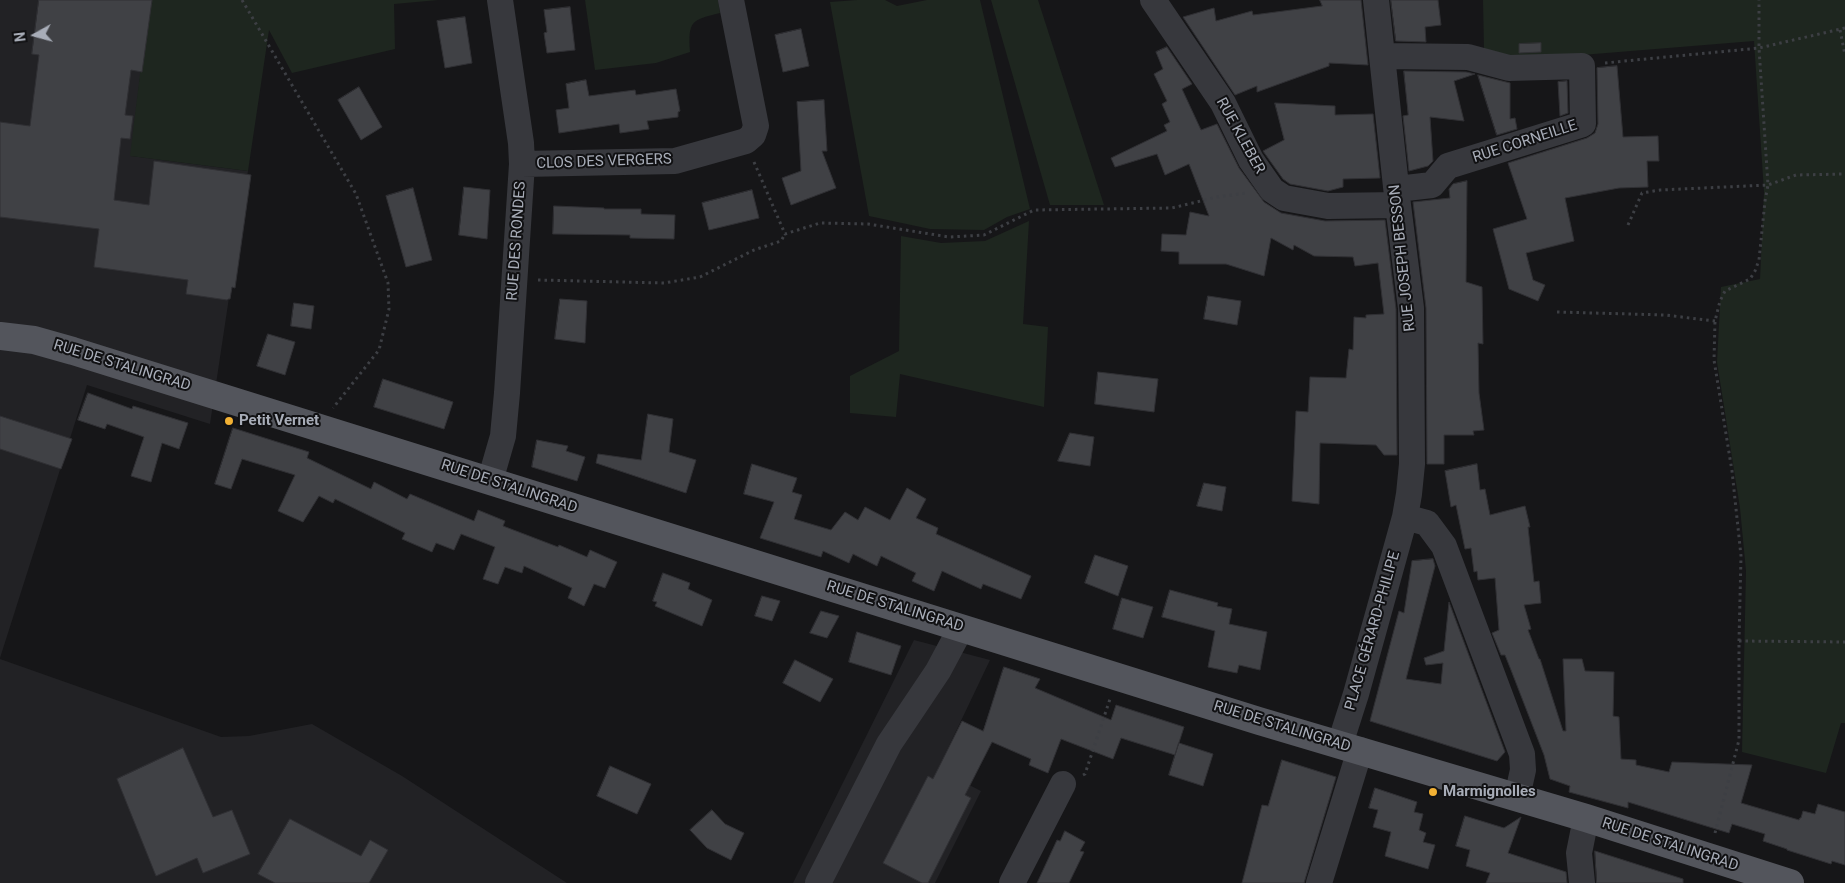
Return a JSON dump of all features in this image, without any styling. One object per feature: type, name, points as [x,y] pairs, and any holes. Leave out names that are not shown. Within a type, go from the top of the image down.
[{"type":"main road","name":"RUE DE STALINGRAD","points":[[0,336],[34,340],[73,351],[1250,718],[1586,818],[1790,883]]},
{"type":"street","name":"RUE DES RONDES","points":[[490,480],[503,436],[522,164],[500,0]]},
{"type":"street","points":[[732,0],[756,126],[754,135],[746,141]]},
{"type":"street","name":"RUE KLEBER","points":[[1153,0],[1223,104],[1251,160],[1272,190],[1284,198],[1328,206],[1398,197]]},
{"type":"street","name":"RUE JOSEPH BESSON","points":[[1376,0],[1411,308],[1412,464],[1410,494],[1405,517]]},
{"type":"street","points":[[1382,56],[1468,57],[1510,68],[1582,66]]},
{"type":"street","name":"RUE CORNEILLE","points":[[1398,197],[1432,185],[1448,166],[1584,124],[1582,66]]},
{"type":"street","name":"CLOS DES VERGERS","points":[[522,164],[675,161],[746,141]]},
{"type":"street","points":[[1405,517],[1427,523],[1444,546],[1522,754],[1523,770],[1517,797]]},
{"type":"street","name":"PLACE GÉRARD-PHILIPE","points":[[1319,883],[1350,747],[1356,694],[1405,517]]},
{"type":"street","points":[[823,882],[889,744],[938,671],[961,628]]},
{"type":"street","points":[[1012,883],[1063,784]]},
{"type":"street","points":[[1582,883],[1579,853],[1586,818]]},
{"type":"path","points":[[242,0],[356,194],[388,283],[389,309],[379,350],[318,427]]},
{"type":"path","points":[[1709,857],[1739,740],[1741,556],[1732,471],[1719,402],[1714,360],[1715,321],[1720,301],[1725,291],[1750,279],[1759,260],[1768,185],[1759,48],[1759,0]]},
{"type":"path","points":[[1582,66],[1759,48],[1845,28]]},
{"type":"path","points":[[1840,30],[1845,56]]},
{"type":"path","points":[[746,141],[785,234]]},
{"type":"path","points":[[1628,225],[1642,193],[1660,190],[1768,185],[1796,175],[1845,174]]},
{"type":"path","points":[[515,280],[664,283],[700,277],[754,250],[781,241],[785,234],[820,223],[868,224],[949,237],[984,235],[1034,210],[1172,208],[1217,197],[1272,190]]},
{"type":"path","points":[[1557,312],[1665,315],[1715,321]]},
{"type":"path","points":[[1739,640],[1845,642]]},
{"type":"path","points":[[1063,784],[1085,774],[1118,677]]},
{"type":"shaded area","points":[[0,0],[149,0],[131,156],[248,171],[210,424],[87,385],[0,658]]},
{"type":"shaded area","points":[[149,0],[438,0],[394,4],[395,49],[292,73],[269,30],[248,171],[130,156]]},
{"type":"shaded area","points":[[585,0],[718,0],[720,13],[697,20],[693,24],[690,34],[690,52],[656,63],[595,70]]},
{"type":"shaded area","points":[[885,0],[897,6],[927,0],[980,0],[1030,209],[1007,217],[984,230],[930,229],[869,216],[830,2]]},
{"type":"shaded area","points":[[991,0],[1038,0],[1104,205],[1050,205]]},
{"type":"shaded area","points":[[1483,0],[1845,0],[1845,723],[1841,723],[1826,773],[1742,752],[1746,571],[1740,508],[1717,362],[1721,287],[1760,279],[1764,192],[1754,41],[1508,61],[1484,50]]},
{"type":"shaded area","points":[[1029,221],[1023,324],[1048,327],[1044,407],[900,374],[896,417],[850,413],[850,376],[899,351],[901,236],[941,243],[985,241]]},
{"type":"shaded area","points":[[914,640],[990,660],[938,769],[981,791],[935,883],[793,883]]},
{"type":"shaded area","points":[[0,659],[221,737],[249,736],[312,724],[402,776],[567,883],[0,883]]},
{"type":"building","points":[[39,0],[152,0],[142,72],[131,70],[125,115],[133,116],[130,139],[121,138],[114,200],[149,205],[154,161],[251,175],[235,288],[232,287],[230,299],[186,294],[188,280],[94,267],[99,229],[0,217],[0,122],[30,126],[39,55],[32,54]]},
{"type":"building","points":[[1320,0],[1361,0],[1368,65],[1329,63],[1329,66],[1257,92],[1257,86],[1235,95],[1183,17],[1214,8],[1216,21],[1252,11],[1253,15],[1322,6]]},
{"type":"building","points":[[1391,0],[1438,0],[1441,25],[1425,27],[1426,42],[1396,41]]},
{"type":"building","points":[[570,7],[575,50],[547,53],[544,33],[547,32],[544,10]]},
{"type":"building","points":[[465,17],[472,63],[445,68],[437,21]]},
{"type":"building","points":[[801,29],[809,66],[783,72],[775,35]]},
{"type":"building","points":[[1541,43],[1541,52],[1519,53],[1519,44]]},
{"type":"building","points":[[1167,47],[1192,84],[1182,89],[1201,130],[1217,124],[1239,168],[1264,202],[1281,213],[1325,221],[1385,220],[1396,309],[1397,455],[1384,455],[1376,445],[1320,443],[1319,504],[1292,501],[1296,411],[1308,412],[1310,377],[1346,378],[1349,349],[1353,350],[1354,317],[1366,318],[1366,315],[1384,314],[1378,263],[1355,266],[1353,257],[1314,256],[1294,245],[1293,250],[1271,238],[1264,276],[1226,264],[1179,264],[1179,252],[1161,251],[1162,234],[1186,235],[1190,212],[1209,216],[1189,164],[1165,175],[1157,154],[1115,167],[1111,158],[1167,131],[1164,125],[1170,122],[1162,104],[1167,101],[1154,74],[1163,69],[1156,52]]},
{"type":"building","points":[[1617,66],[1623,137],[1658,136],[1659,161],[1647,161],[1648,187],[1619,188],[1565,198],[1574,241],[1526,253],[1533,280],[1545,285],[1538,301],[1509,289],[1493,229],[1527,219],[1508,163],[1587,138],[1595,133],[1598,124],[1597,68]]},
{"type":"building","points":[[1404,71],[1466,72],[1475,74],[1454,81],[1464,121],[1430,117],[1433,161],[1428,166],[1409,171],[1403,116],[1408,115]]},
{"type":"building","points":[[1478,75],[1510,83],[1510,119],[1515,118],[1517,129],[1497,135]]},
{"type":"building","points":[[586,80],[589,96],[635,90],[636,95],[676,89],[680,111],[678,112],[678,117],[647,121],[649,129],[620,133],[619,124],[559,133],[556,110],[569,108],[566,84]]},
{"type":"building","points":[[1567,81],[1568,113],[1560,116],[1558,82]]},
{"type":"building","points":[[359,87],[382,127],[361,140],[338,100]]},
{"type":"building","points":[[824,100],[827,151],[822,151],[836,188],[791,205],[782,178],[801,171],[797,102]]},
{"type":"building","points":[[1275,103],[1335,106],[1335,115],[1373,114],[1380,178],[1343,179],[1343,187],[1328,191],[1290,184],[1283,179],[1263,151],[1284,140]]},
{"type":"building","points":[[1467,181],[1466,282],[1482,287],[1483,344],[1478,343],[1479,393],[1484,430],[1473,431],[1474,435],[1444,435],[1444,464],[1427,464],[1426,308],[1413,202],[1450,198],[1449,189],[1453,184]]},
{"type":"building","points":[[464,187],[490,190],[487,239],[459,235]]},
{"type":"building","points":[[413,188],[432,260],[406,267],[386,196]]},
{"type":"building","points":[[752,190],[759,218],[709,230],[702,203]]},
{"type":"building","points":[[554,206],[641,209],[641,214],[675,215],[674,239],[630,238],[630,235],[553,234]]},
{"type":"building","points":[[1208,296],[1241,301],[1237,325],[1204,319]]},
{"type":"building","points":[[560,299],[587,301],[585,343],[555,339]]},
{"type":"building","points":[[294,303],[314,306],[311,329],[291,326]]},
{"type":"building","points":[[268,334],[295,342],[285,375],[257,366]]},
{"type":"building","points":[[1098,372],[1158,379],[1154,412],[1095,404]]},
{"type":"building","points":[[383,379],[453,402],[444,429],[374,407]]},
{"type":"building","points":[[88,393],[132,409],[133,406],[188,423],[179,449],[162,443],[151,482],[131,476],[144,437],[107,424],[105,429],[78,420]]},
{"type":"building","points":[[648,414],[673,419],[669,452],[696,460],[686,493],[596,463],[598,454],[641,460]]},
{"type":"building","points":[[0,416],[72,439],[61,469],[0,449]]},
{"type":"building","points":[[233,428],[309,452],[307,458],[371,489],[374,482],[407,499],[410,494],[474,521],[478,510],[505,521],[503,526],[558,547],[559,545],[587,557],[590,550],[617,562],[605,588],[594,584],[584,606],[568,598],[572,588],[524,566],[522,573],[505,567],[498,584],[483,579],[495,547],[461,534],[454,550],[436,543],[432,552],[402,539],[405,533],[335,499],[333,503],[319,496],[303,522],[278,511],[295,475],[242,459],[231,489],[215,484]]},
{"type":"building","points":[[1070,433],[1094,437],[1090,466],[1058,461]]},
{"type":"building","points":[[537,440],[568,446],[566,451],[585,457],[577,481],[532,467]]},
{"type":"building","points":[[752,464],[797,478],[792,492],[802,495],[794,519],[831,530],[845,512],[858,520],[865,507],[890,520],[907,488],[926,499],[916,518],[938,528],[936,534],[1031,576],[1021,599],[983,584],[981,589],[942,571],[934,591],[912,581],[916,573],[881,556],[877,566],[853,554],[849,563],[823,551],[821,557],[760,538],[774,502],[744,494]]},
{"type":"building","points":[[1477,464],[1480,490],[1485,489],[1490,515],[1525,506],[1530,527],[1528,527],[1534,582],[1539,581],[1541,603],[1524,605],[1531,629],[1528,630],[1540,659],[1563,731],[1566,731],[1563,659],[1582,659],[1585,671],[1614,672],[1613,716],[1619,717],[1621,759],[1636,760],[1636,765],[1669,772],[1672,762],[1752,765],[1741,803],[1799,820],[1803,811],[1815,814],[1818,804],[1845,812],[1845,865],[1832,861],[1831,864],[1787,850],[1763,841],[1765,834],[1732,824],[1729,833],[1628,802],[1628,808],[1569,792],[1570,786],[1550,779],[1544,755],[1511,670],[1505,655],[1501,655],[1492,633],[1499,630],[1495,578],[1478,580],[1477,571],[1474,572],[1471,548],[1465,549],[1456,505],[1451,507],[1445,471]]},
{"type":"building","points":[[1204,483],[1226,487],[1222,511],[1197,506]]},
{"type":"building","points":[[1095,555],[1128,566],[1118,596],[1085,583]]},
{"type":"building","points":[[1433,559],[1435,566],[1406,679],[1441,684],[1443,663],[1426,665],[1424,658],[1444,651],[1449,602],[1505,752],[1497,761],[1370,721],[1399,611],[1404,613],[1412,561]]},
{"type":"building","points":[[663,573],[690,583],[688,589],[712,600],[702,626],[655,606],[657,602],[653,601]]},
{"type":"building","points":[[1170,590],[1218,603],[1217,606],[1232,609],[1229,624],[1267,632],[1260,670],[1239,665],[1237,673],[1208,667],[1215,631],[1162,617]]},
{"type":"building","points":[[762,596],[780,601],[772,621],[755,616]]},
{"type":"building","points":[[1122,598],[1153,607],[1143,638],[1113,629]]},
{"type":"building","points":[[821,611],[839,616],[827,638],[810,633]]},
{"type":"building","points":[[857,632],[901,646],[891,675],[849,662]]},
{"type":"building","points":[[795,660],[833,679],[820,702],[783,683]]},
{"type":"building","points":[[1004,667],[1040,679],[1035,688],[1111,720],[1116,705],[1184,727],[1175,755],[1121,738],[1113,759],[1061,739],[1048,773],[1029,765],[1031,759],[992,742],[965,795],[971,798],[928,883],[922,883],[883,863],[928,776],[933,779],[962,721],[983,731]]},
{"type":"building","points":[[1179,743],[1213,754],[1203,786],[1169,775]]},
{"type":"building","points":[[183,748],[213,817],[232,810],[250,854],[203,873],[197,858],[156,876],[117,779]]},
{"type":"building","points":[[1282,760],[1336,777],[1304,883],[1242,883],[1262,805],[1268,806]]},
{"type":"building","points":[[610,766],[651,784],[637,814],[597,796]]},
{"type":"building","points":[[1375,788],[1417,802],[1414,812],[1423,814],[1419,830],[1426,833],[1423,842],[1435,845],[1428,869],[1385,856],[1391,832],[1373,827],[1378,810],[1369,808]]},
{"type":"building","points":[[712,810],[725,824],[744,833],[731,860],[707,848],[690,830]]},
{"type":"building","points":[[1465,816],[1504,828],[1521,817],[1508,853],[1566,872],[1567,883],[1486,883],[1490,873],[1466,866],[1470,850],[1456,846]]},
{"type":"building","points":[[290,819],[361,856],[370,840],[388,850],[369,883],[275,883],[258,874]]},
{"type":"building","points":[[1065,831],[1085,842],[1080,851],[1084,852],[1069,883],[1037,883],[1057,840],[1060,841]]},
{"type":"building","points":[[1595,851],[1683,879],[1683,883],[1597,883]]},
{"type":"place","name":"Petit Vernet","points":[[229,421]]},
{"type":"place","name":"Marmignolles","points":[[1433,792]]}]
